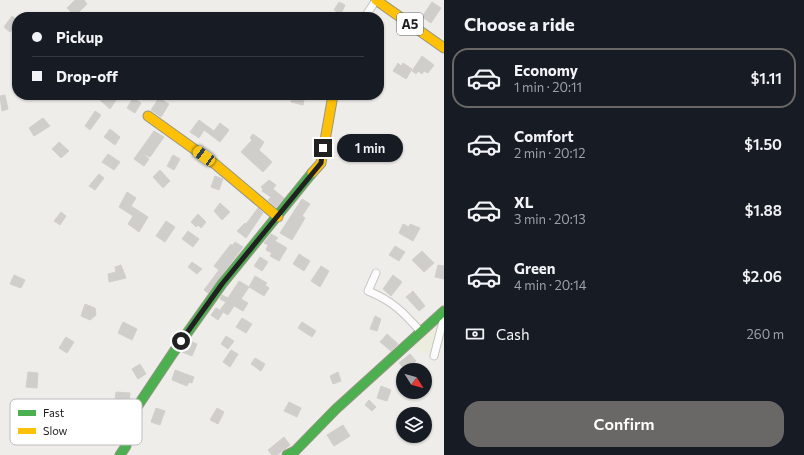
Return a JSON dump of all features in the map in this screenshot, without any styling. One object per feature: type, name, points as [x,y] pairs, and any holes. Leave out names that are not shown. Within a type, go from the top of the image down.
[{"type":"main road","name":"A5","points":[[376,0],[444,48]]},
{"type":"main road","points":[[141,399],[222,284],[321,163],[332,100]]},
{"type":"main road","points":[[148,116],[215,164],[278,217]]},
{"type":"main road","points":[[287,455],[295,451],[336,409],[443,312]]},
{"type":"main road","points":[[120,455],[126,445]]},
{"type":"street","points":[[368,12],[376,0]]},
{"type":"street","points":[[376,273],[368,291],[386,299],[402,310],[421,332]]},
{"type":"street","points":[[434,356],[443,322],[443,312]]},
{"type":"shaded area","points":[[441,320],[433,356],[409,347]]},
{"type":"building","points":[[75,0],[84,0],[87,4],[79,12],[71,12],[67,8]]},
{"type":"building","points":[[339,2],[345,5],[342,12],[334,10]]},
{"type":"building","points":[[432,2],[441,8],[431,23],[422,17]]},
{"type":"building","points":[[12,16],[12,29],[10,32],[4,27]]},
{"type":"building","points":[[422,56],[434,65],[428,73],[424,71],[422,74],[418,71],[416,74],[412,71]]},
{"type":"building","points":[[398,63],[401,66],[403,63],[412,69],[406,79],[393,71]]},
{"type":"building","points":[[5,95],[8,109],[2,111],[0,96]]},
{"type":"building","points":[[100,100],[116,100],[110,109]]},
{"type":"building","points":[[132,100],[136,100],[141,103],[135,113],[127,108]]},
{"type":"building","points":[[158,100],[162,100],[169,104],[161,117],[151,110]]},
{"type":"building","points":[[292,100],[304,100],[303,105],[291,102]]},
{"type":"building","points":[[95,111],[101,115],[90,130],[85,126]]},
{"type":"building","points":[[43,118],[50,126],[34,136],[29,128]]},
{"type":"building","points":[[199,120],[214,131],[220,123],[229,130],[220,142],[204,130],[199,138],[190,132]]},
{"type":"building","points":[[110,129],[120,137],[115,145],[104,137]]},
{"type":"building","points":[[154,131],[164,137],[150,157],[142,153],[149,159],[144,166],[134,159]]},
{"type":"building","points":[[253,134],[264,142],[259,150],[272,162],[263,172],[241,152],[252,140],[250,138]]},
{"type":"building","points":[[357,136],[367,139],[365,153],[347,149],[346,153],[340,152],[341,148],[338,147],[340,138],[356,142]]},
{"type":"building","points":[[59,142],[69,151],[61,158],[52,149]]},
{"type":"building","points":[[108,154],[120,162],[114,170],[102,162]]},
{"type":"building","points":[[173,155],[180,159],[174,170],[167,166]]},
{"type":"building","points":[[160,170],[170,181],[163,188],[153,177]]},
{"type":"building","points":[[99,174],[104,178],[95,190],[89,186]]},
{"type":"building","points":[[215,176],[223,179],[219,190],[211,187]]},
{"type":"building","points":[[269,180],[276,185],[273,189],[284,198],[276,207],[268,200],[271,197],[262,191],[263,189],[261,187]]},
{"type":"building","points":[[127,192],[136,198],[131,206],[148,217],[139,232],[128,224],[133,216],[119,207]]},
{"type":"building","points":[[302,199],[310,204],[302,216],[305,218],[292,240],[280,233]]},
{"type":"building","points":[[220,203],[230,212],[222,220],[214,211]]},
{"type":"building","points":[[258,208],[263,213],[246,238],[237,231],[245,223],[246,224]]},
{"type":"building","points":[[61,212],[66,216],[60,225],[54,221]]},
{"type":"building","points":[[198,214],[206,222],[201,228],[198,225],[196,227],[191,222]]},
{"type":"building","points":[[166,221],[175,227],[165,242],[156,236]]},
{"type":"building","points":[[403,224],[409,227],[410,224],[420,228],[413,241],[399,233]]},
{"type":"building","points":[[188,231],[199,239],[193,247],[182,239]]},
{"type":"building","points":[[271,234],[278,238],[275,241],[287,248],[279,261],[270,256],[272,253],[266,250],[268,245],[264,243]]},
{"type":"building","points":[[235,242],[243,247],[208,293],[204,290],[219,270],[214,266],[231,244],[232,246]]},
{"type":"building","points":[[395,246],[405,252],[399,261],[389,255]]},
{"type":"building","points":[[422,251],[434,263],[424,272],[412,260]]},
{"type":"building","points":[[299,254],[310,261],[304,271],[293,264]]},
{"type":"building","points":[[260,257],[268,262],[262,271],[254,266]]},
{"type":"building","points":[[192,262],[202,269],[197,274],[188,267]]},
{"type":"building","points":[[121,265],[126,278],[109,282],[108,274],[116,272],[115,267]]},
{"type":"building","points":[[438,265],[444,266],[444,279],[435,277]]},
{"type":"building","points":[[321,266],[329,271],[320,287],[311,281]]},
{"type":"building","points":[[14,275],[25,280],[21,288],[10,284]]},
{"type":"building","points":[[393,275],[402,282],[391,296],[383,289]]},
{"type":"building","points":[[255,276],[267,283],[265,285],[269,288],[264,296],[249,287]]},
{"type":"building","points":[[239,281],[249,287],[241,299],[248,303],[243,311],[234,306],[228,315],[220,310],[226,302],[220,299],[222,295],[228,298]]},
{"type":"building","points":[[413,291],[425,306],[419,311],[406,297]]},
{"type":"building","points":[[85,304],[95,308],[96,315],[90,320],[81,316]]},
{"type":"building","points":[[216,308],[223,312],[218,320],[211,315]]},
{"type":"building","points":[[375,316],[381,319],[377,331],[370,329]]},
{"type":"building","points":[[242,318],[252,324],[246,333],[236,327]]},
{"type":"building","points":[[123,322],[137,329],[132,340],[118,333]]},
{"type":"building","points":[[302,322],[316,331],[312,337],[298,328]]},
{"type":"building","points":[[387,334],[398,344],[391,351],[380,342]]},
{"type":"building","points":[[226,336],[234,341],[228,349],[221,344]]},
{"type":"building","points":[[66,337],[74,342],[67,353],[59,348]]},
{"type":"building","points":[[190,341],[197,344],[192,356],[182,352]]},
{"type":"building","points":[[231,350],[238,354],[230,367],[223,362]]},
{"type":"building","points":[[410,354],[416,361],[414,363],[399,363]]},
{"type":"building","points":[[255,358],[265,364],[261,371],[251,364]]},
{"type":"building","points":[[140,364],[146,374],[138,379],[132,369]]},
{"type":"building","points":[[175,370],[194,377],[192,383],[189,382],[187,386],[172,380]]},
{"type":"building","points":[[28,372],[38,373],[37,388],[26,387]]},
{"type":"building","points":[[338,372],[341,381],[333,384],[330,376]]},
{"type":"building","points":[[381,386],[391,390],[387,401],[377,398]]},
{"type":"building","points":[[116,392],[130,393],[129,399],[115,399]]},
{"type":"building","points":[[369,400],[376,407],[372,411],[365,405]]},
{"type":"building","points":[[289,402],[301,408],[297,417],[284,411]]},
{"type":"building","points":[[156,408],[165,411],[160,425],[151,422]]},
{"type":"building","points":[[217,408],[224,412],[218,424],[210,420]]},
{"type":"building","points":[[343,425],[350,436],[334,446],[327,435]]},
{"type":"building","points":[[284,437],[290,445],[277,455],[272,455],[268,450]]},
{"type":"traffic: fast","points":[[142,400],[222,284],[312,173]]},
{"type":"traffic: fast","points":[[287,455],[295,451],[336,409],[444,311]]},
{"type":"traffic: fast","points":[[120,455],[126,445]]},
{"type":"traffic: slow","points":[[376,0],[444,48]]},
{"type":"traffic: slow","points":[[312,173],[321,163],[332,100]]},
{"type":"traffic: slow","points":[[148,116],[215,164],[278,217]]},
{"type":"route","points":[[181,341],[222,284],[321,163],[323,148]]}]
